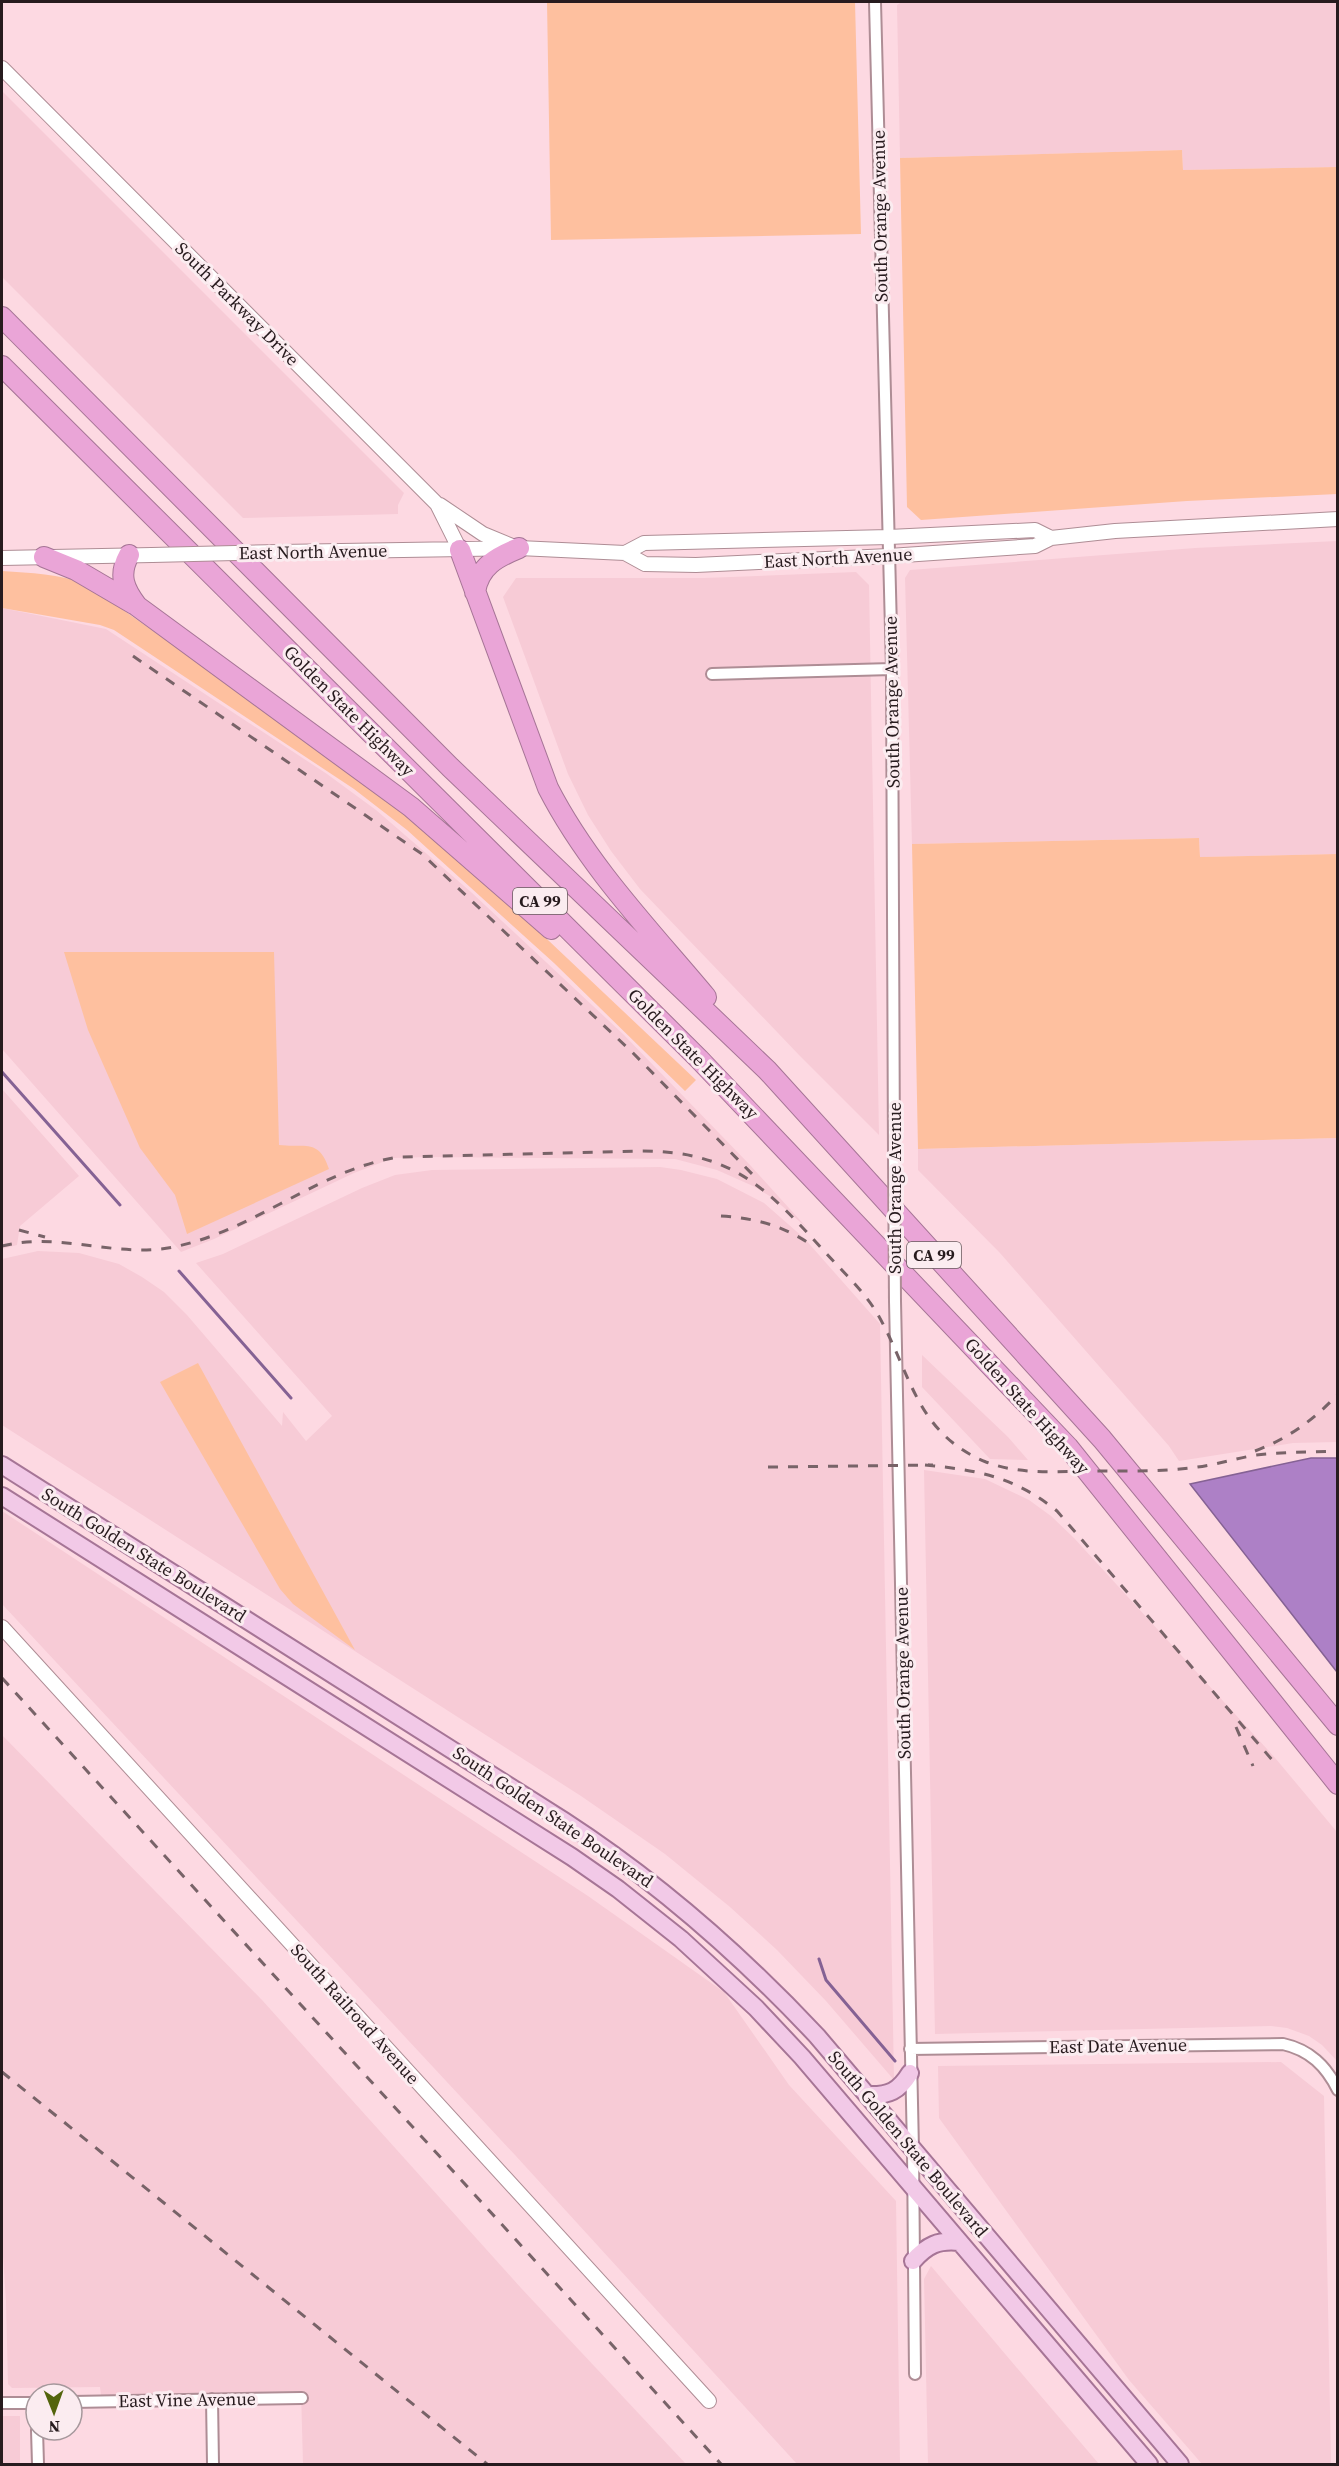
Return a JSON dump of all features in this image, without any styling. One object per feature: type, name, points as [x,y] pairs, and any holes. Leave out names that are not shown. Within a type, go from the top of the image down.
[{"type":"highway","name":"Golden State Highway","points":[[2,317],[450,767],[767,1070],[1102,1439],[1338,1725]]},
{"type":"highway","name":"Golden State Highway","points":[[2,366],[699,1059],[1068,1447],[1338,1784]]},
{"type":"highway","points":[[475,591],[477,580],[489,563],[519,548]]},
{"type":"highway","points":[[460,550],[548,788],[566,822],[597,866],[767,1070]]},
{"type":"highway","points":[[129,555],[124,565],[122,579],[126,592],[137,606]]},
{"type":"highway","points":[[44,558],[76,570],[137,606],[411,807],[699,1059]]},
{"type":"main road","name":"South Golden State Boulevard","points":[[2,1465],[526,1796],[636,1870],[708,1929],[756,1973],[817,2036],[1180,2464]]},
{"type":"main road","name":"South Golden State Boulevard","points":[[2,1496],[504,1813],[618,1889],[681,1939],[756,2008],[802,2057],[1149,2464]]},
{"type":"main road","points":[[867,2095],[881,2096],[896,2091],[910,2073]]},
{"type":"main road","points":[[913,2260],[930,2244],[947,2241],[959,2242]]},
{"type":"street","name":"South Orange Avenue","points":[[875,2],[895,834],[895,1301],[913,2150],[915,2374]]},
{"type":"street","name":"South Parkway Drive","points":[[2,68],[437,504],[460,550]]},
{"type":"street","points":[[437,504],[483,534],[519,548]]},
{"type":"street","name":"East North Avenue","points":[[2,558],[519,548],[625,554],[645,564],[696,565],[889,556],[1035,546],[1051,538],[1132,530],[1338,519]]},
{"type":"street","name":"East North Avenue","points":[[625,554],[644,543],[889,537],[1035,530],[1051,538]]},
{"type":"street","points":[[712,674],[892,669]]},
{"type":"street","name":"South Railroad Avenue","points":[[2,1627],[709,2401]]},
{"type":"street","name":"East Date Avenue","points":[[910,2049],[1273,2043],[1292,2046],[1321,2062],[1338,2090]]},
{"type":"street","name":"East Vine Avenue","points":[[84,2402],[302,2398]]},
{"type":"street","points":[[212,2400],[213,2464]]},
{"type":"street","points":[[2,2403],[24,2403]]},
{"type":"street","points":[[37,2442],[38,2464]]},
{"type":"shaded area","points":[[547,2],[855,2],[861,234],[551,240]]},
{"type":"shaded area","points":[[902,2],[1337,2],[1337,167],[1183,170],[1182,150],[900,158],[897,5]]},
{"type":"shaded area","points":[[2,91],[404,493],[398,505],[398,514],[243,518],[2,277]]},
{"type":"shaded area","points":[[1182,150],[1183,170],[1337,167],[1337,494],[1187,501],[921,520],[907,507],[900,158]]},
{"type":"shaded area","points":[[1337,541],[1337,854],[1200,857],[1199,838],[912,844],[905,578],[910,570],[1195,548]]},
{"type":"shaded area","points":[[2,571],[55,576],[86,584],[362,777],[512,906],[696,1080],[685,1091],[554,963],[407,830],[354,789],[114,630],[100,625],[2,608]]},
{"type":"shaded area","points":[[856,572],[869,585],[879,1135],[640,889],[611,851],[588,815],[568,774],[503,597],[516,578],[704,578]]},
{"type":"shaded area","points":[[2,608],[106,629],[327,774],[376,810],[471,892],[623,1034],[750,1165],[808,1229],[773,1198],[753,1186],[717,1170],[675,1159],[393,1158],[354,1173],[214,1239],[181,1252],[2,1049]]},
{"type":"shaded area","points":[[1199,838],[1200,857],[1337,854],[1337,1138],[918,1149],[912,844]]},
{"type":"shaded area","points":[[64,952],[274,952],[279,1145],[310,1146],[321,1153],[329,1169],[187,1234],[175,1195],[140,1148],[88,1030]]},
{"type":"shaded area","points":[[2,1089],[79,1176],[20,1226],[17,1245],[2,1249]]},
{"type":"shaded area","points":[[1337,1138],[1337,1442],[1293,1443],[1179,1461],[1169,1446],[1000,1253],[918,1170],[918,1149]]},
{"type":"shaded area","points":[[660,1167],[717,1179],[764,1203],[804,1238],[880,1324],[894,2080],[826,2001],[777,1950],[730,1907],[665,1854],[581,1796],[2,1425],[2,1259],[38,1251],[79,1253],[119,1264],[142,1277],[164,1292],[187,1315],[282,1426],[283,1412],[306,1441],[332,1416],[196,1263],[223,1254],[362,1188],[395,1175],[432,1170]]},
{"type":"shaded area","points":[[922,1355],[1008,1437],[1028,1460],[990,1459],[922,1387]]},
{"type":"shaded area","points":[[198,1363],[355,1650],[293,1604],[280,1589],[160,1382]]},
{"type":"shaded area","points":[[1311,1458],[1337,1458],[1337,1672],[1190,1484]]},
{"type":"shaded area","points":[[924,1470],[985,1479],[1029,1500],[1051,1516],[1074,1538],[1276,1759],[1337,1832],[1337,2061],[1322,2045],[1309,2036],[1287,2028],[1271,2026],[935,2034]]},
{"type":"shaded area","points":[[2,1511],[588,1896],[724,1992],[789,2085],[896,2201],[900,2464],[797,2464],[515,2155],[2,1604]]},
{"type":"shaded area","points":[[2,1735],[262,2000],[521,2288],[686,2464],[303,2464],[301,2391],[101,2395],[100,2387],[84,2387],[84,2382],[24,2382],[24,2388],[12,2388],[8,2384],[2,2241]]},
{"type":"shaded area","points":[[1281,2062],[1324,2096],[1331,2464],[1202,2464],[1129,2380],[939,2118],[938,2066]]},
{"type":"shaded area","points":[[931,2266],[1099,2464],[928,2464],[924,2279]]},
{"type":"shaded area","points":[[2,2416],[20,2416],[20,2464],[2,2464]]},
{"type":"waterway","points":[[2,1072],[120,1205]]},
{"type":"waterway","points":[[179,1271],[291,1398]]},
{"type":"waterway","points":[[819,1959],[826,1980],[895,2061]]},
{"type":"railway","points":[[133,656],[422,854],[633,1053],[755,1177]]},
{"type":"railway","points":[[2,1246],[24,1242],[68,1243],[134,1250],[178,1246],[234,1227],[341,1174],[398,1157],[641,1151],[673,1153],[700,1158],[724,1166],[745,1177],[784,1209],[852,1281],[877,1313],[929,1418],[962,1450],[986,1462],[1010,1469],[1035,1471],[1150,1471],[1198,1467],[1256,1455],[1338,1451]]},
{"type":"railway","points":[[721,1216],[770,1224],[814,1247]]},
{"type":"railway","points":[[19,1230],[45,1237]]},
{"type":"railway","points":[[1255,1451],[1300,1428],[1338,1394]]},
{"type":"railway","points":[[925,1465],[995,1477],[1026,1490],[1057,1511],[1274,1762]]},
{"type":"railway","points":[[768,1467],[933,1465]]},
{"type":"railway","points":[[2,1678],[721,2464]]},
{"type":"railway","points":[[1236,1727],[1253,1766]]},
{"type":"railway","points":[[2,2072],[487,2464]]}]
